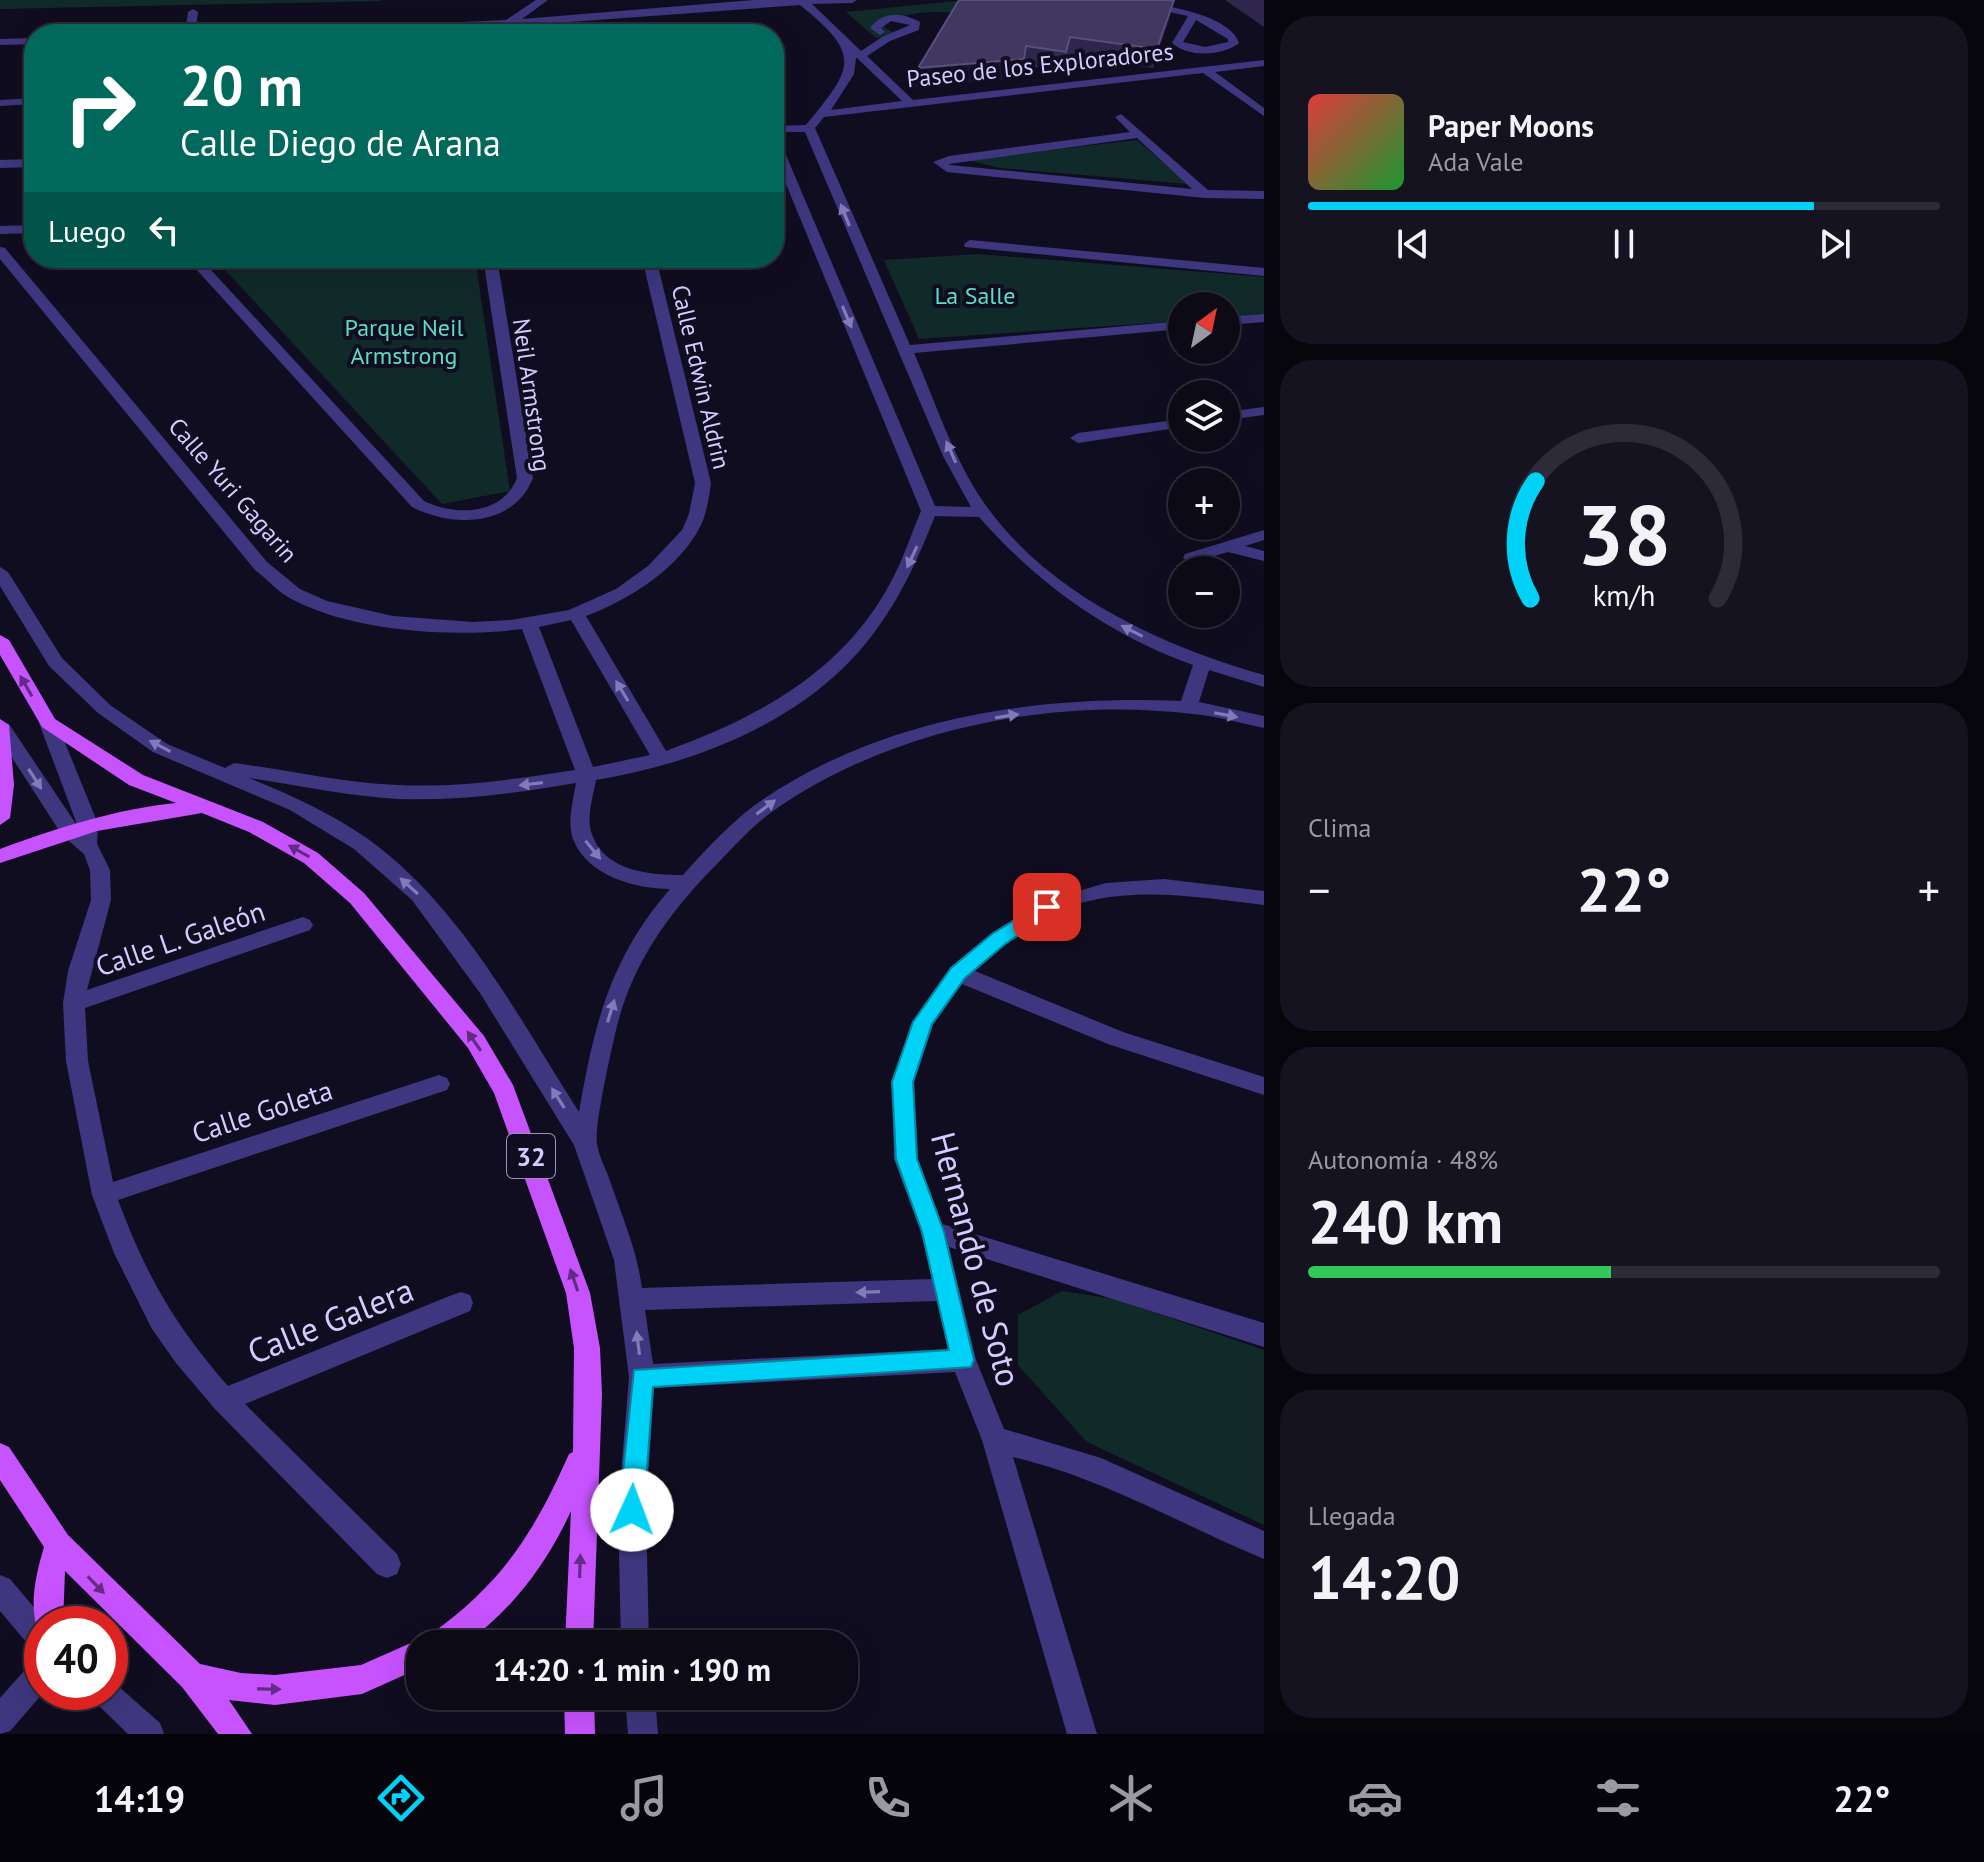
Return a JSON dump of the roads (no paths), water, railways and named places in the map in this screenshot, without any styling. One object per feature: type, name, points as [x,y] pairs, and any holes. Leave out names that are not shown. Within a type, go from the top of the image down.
[{"type":"main road","name":"32","points":[[0,640],[48,723],[136,780],[256,827],[311,858],[357,898],[476,1042],[505,1091],[527,1144],[578,1293],[587,1348],[589,1394],[579,1630]]},
{"type":"main road","points":[[0,818],[4,785],[1,726]]},
{"type":"main road","points":[[0,856],[151,811],[201,807]]},
{"type":"main road","points":[[457,1630],[522,1575],[556,1518],[585,1447]]},
{"type":"main road","points":[[0,1456],[58,1545],[192,1677],[237,1734]]},
{"type":"main road","points":[[49,1606],[49,1579],[58,1545]]},
{"type":"main road","points":[[192,1677],[241,1688],[275,1690],[362,1679],[406,1659]]},
{"type":"main road","points":[[579,1710],[580,1734]]},
{"type":"street","points":[[506,24],[543,0]]},
{"type":"street","points":[[506,24],[772,1],[852,0]]},
{"type":"street","points":[[1116,0],[1194,14],[1233,38],[1234,43],[1196,49],[1179,46],[1177,43],[1194,14]]},
{"type":"street","points":[[802,2],[908,101]]},
{"type":"street","points":[[191,24],[193,12]]},
{"type":"street","points":[[855,51],[915,28],[916,24],[897,17],[883,20],[875,28],[880,32]]},
{"type":"street","points":[[533,22],[546,24]]},
{"type":"street","points":[[0,42],[24,41]]},
{"type":"street","points":[[784,129],[809,128],[822,114],[847,83],[855,51]]},
{"type":"street","name":"Paseo de los Exploradores","points":[[822,114],[908,101],[1264,63]]},
{"type":"street","points":[[1205,70],[1264,113]]},
{"type":"street","points":[[0,103],[24,102]]},
{"type":"street","points":[[1121,117],[1205,194]]},
{"type":"street","points":[[809,128],[905,350],[960,472],[982,512],[1039,571],[1086,606],[1202,665],[1264,681]]},
{"type":"street","points":[[1140,134],[939,162],[947,168],[1205,194],[1264,195]]},
{"type":"street","points":[[0,164],[24,163]]},
{"type":"street","points":[[210,766],[396,792],[489,789],[587,776],[662,759],[758,723],[809,690],[855,648],[899,583],[916,550],[929,511],[784,182]]},
{"type":"street","points":[[0,230],[24,229]]},
{"type":"street","points":[[970,244],[1264,272]]},
{"type":"street","name":"Calle Yuri Gagarin","points":[[0,251],[261,566],[294,592],[338,609],[381,620],[449,625],[529,624],[552,619]]},
{"type":"street","name":"Neil Armstrong","points":[[202,268],[418,504],[455,517],[513,500],[522,490],[525,478],[492,268]]},
{"type":"street","name":"Calle Edwin Aldrin","points":[[552,619],[576,614],[650,573],[677,548],[696,520],[703,483],[651,268]]},
{"type":"street","points":[[0,276],[17,271]]},
{"type":"street","points":[[1240,320],[1264,318]]},
{"type":"street","points":[[905,350],[1168,326]]},
{"type":"street","points":[[1240,414],[1264,411]]},
{"type":"street","points":[[1078,438],[1168,425]]},
{"type":"street","points":[[929,511],[982,512]]},
{"type":"street","points":[[1197,556],[1264,535]]},
{"type":"street","points":[[1226,547],[1264,556]]},
{"type":"street","points":[[0,572],[55,662],[104,709],[160,748],[210,766],[297,805],[361,844],[419,895],[488,987],[585,1142],[626,1260],[642,1377],[632,1510],[635,1630]]},
{"type":"street","points":[[576,614],[662,759]]},
{"type":"street","points":[[529,624],[587,776],[580,812],[583,839],[602,862],[623,874],[649,882],[686,882]]},
{"type":"street","points":[[1188,707],[1202,665]]},
{"type":"street","points":[[585,1142],[607,1022],[621,981],[647,935],[686,882],[770,803],[846,760],[952,725],[1025,713],[1124,706],[1188,707],[1264,722]]},
{"type":"street","points":[[48,723],[82,832]]},
{"type":"street","points":[[1,726],[82,832],[96,857],[103,885],[79,971],[74,1003],[77,1061],[104,1195],[126,1253],[161,1321],[224,1400],[387,1564]]},
{"type":"street","name":"Hernando de Soto","points":[[1082,1734],[995,1440],[963,1360],[933,1232],[906,1159],[903,1082],[923,1022],[958,973],[999,939],[1047,907],[1106,890],[1164,886],[1264,898]]},
{"type":"street","name":"Calle L. Galeón","points":[[74,1003],[303,925]]},
{"type":"street","points":[[958,973],[1116,1038],[1264,1086]]},
{"type":"street","name":"Calle Goleta","points":[[104,1195],[439,1084]]},
{"type":"street","points":[[933,1232],[1264,1335]]},
{"type":"street","points":[[633,1299],[946,1290]]},
{"type":"street","name":"Calle Galera","points":[[224,1400],[461,1303]]},
{"type":"street","points":[[642,1377],[963,1360]]},
{"type":"street","points":[[995,1440],[1049,1451],[1118,1474],[1264,1545]]},
{"type":"street","points":[[0,1589],[24,1618]]},
{"type":"street","points":[[0,1721],[24,1693]]},
{"type":"street","points":[[124,1710],[149,1734]]},
{"type":"street","points":[[641,1710],[643,1734]]},
{"type":"park label","name":"La Salle","points":[[975,295]]},
{"type":"park label","name":"Parque Neil Armstrong","points":[[404,341]]}]
